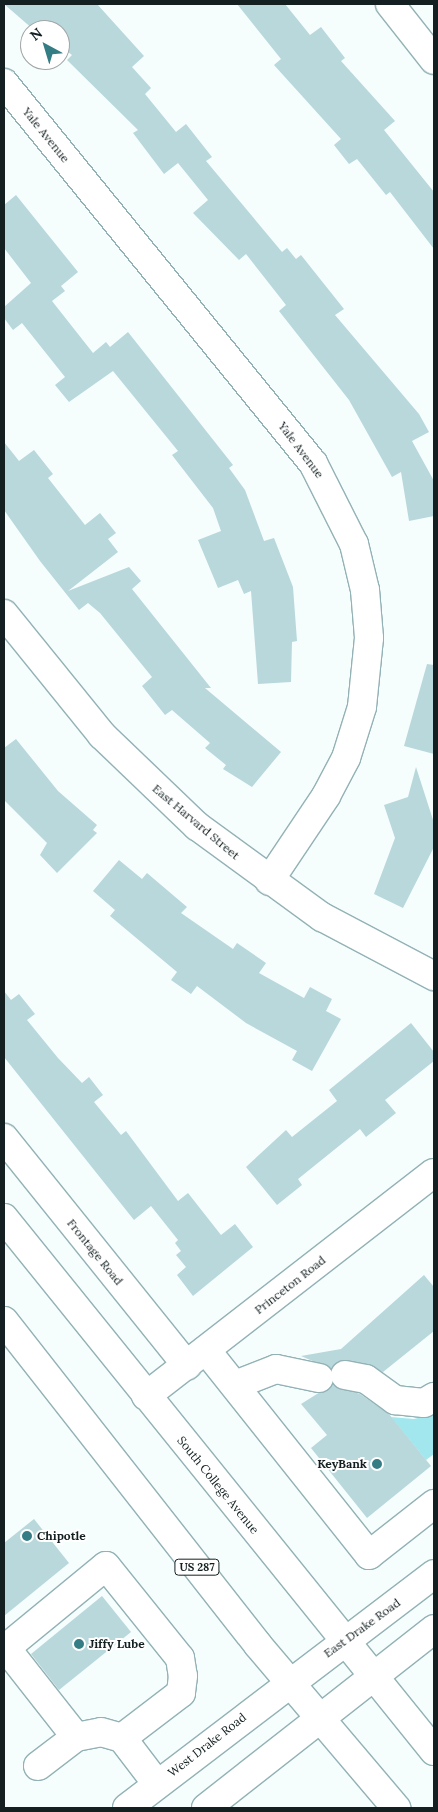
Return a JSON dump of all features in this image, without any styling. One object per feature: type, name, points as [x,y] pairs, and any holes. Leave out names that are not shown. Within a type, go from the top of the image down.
[{"type":"main road","points":[[390,4],[434,60]]},
{"type":"main road","name":"Yale Avenue","points":[[4,83],[314,463],[354,544],[365,590],[369,638],[362,707],[346,758],[326,796],[269,881]]},
{"type":"main road","name":"East Harvard Street","points":[[4,614],[102,736],[197,826],[269,881],[322,917],[434,976]]},
{"type":"main road","name":"Frontage Road","points":[[4,1138],[197,1358],[235,1386],[369,1555],[434,1504]]},
{"type":"main road","name":"Princeton Road","points":[[146,1396],[434,1173]]},
{"type":"main road","name":"South College Avenue","points":[[4,1218],[343,1642],[434,1751]]},
{"type":"main road","name":"US 287","points":[[4,1321],[288,1682],[396,1808]]},
{"type":"main road","points":[[235,1386],[276,1369],[332,1377],[366,1379],[395,1400],[424,1403],[434,1398]]},
{"type":"main road","points":[[76,1737],[6,1648],[106,1566],[180,1658],[183,1676],[181,1693],[122,1738]]},
{"type":"main road","name":"East Drake Road","points":[[288,1682],[434,1574]]},
{"type":"main road","points":[[206,1808],[319,1717],[373,1678],[434,1629]]},
{"type":"main road","name":"West Drake Road","points":[[127,1808],[288,1682]]},
{"type":"main road","points":[[38,1766],[76,1737],[101,1732],[122,1738],[157,1784]]},
{"type":"shaded area","points":[[434,1414],[434,1454],[426,1460],[391,1417],[414,1419]]},
{"type":"building","points":[[4,4],[97,4],[144,56],[132,67],[151,88],[145,94],[176,132],[186,124],[212,157],[206,161],[282,252],[287,248],[296,259],[301,255],[344,309],[335,315],[419,414],[429,432],[412,441],[434,481],[434,516],[409,521],[401,472],[392,477],[349,400],[279,311],[286,305],[246,254],[239,260],[193,213],[208,200],[178,163],[164,174],[133,133],[138,130],[70,63],[72,55],[70,54],[70,20],[22,20]]},
{"type":"building","points":[[237,4],[285,4],[310,35],[321,27],[345,58],[341,61],[395,121],[384,130],[434,192],[434,249],[390,192],[386,195],[357,159],[349,164],[334,145],[341,139],[274,65],[281,59]]},
{"type":"building","points":[[16,195],[78,272],[61,286],[65,291],[52,301],[93,353],[106,342],[110,347],[128,332],[233,465],[229,468],[245,490],[264,541],[274,538],[293,587],[297,641],[292,642],[291,682],[258,684],[251,591],[244,594],[238,580],[218,588],[198,540],[221,531],[213,508],[172,455],[178,451],[113,371],[69,402],[55,385],[65,377],[22,323],[13,330],[4,318],[4,307],[31,283],[4,248],[4,205]]},
{"type":"building","points":[[4,442],[19,461],[34,450],[53,474],[48,478],[85,525],[100,513],[116,533],[108,539],[118,552],[68,591],[129,567],[141,581],[132,589],[211,688],[205,688],[281,752],[252,787],[223,769],[226,765],[205,748],[210,743],[172,710],[165,715],[142,686],[152,677],[100,613],[88,603],[79,610],[40,561],[4,510]]},
{"type":"building","points":[[427,664],[434,665],[434,754],[404,746]]},
{"type":"building","points":[[16,739],[58,791],[97,825],[93,830],[97,833],[57,873],[40,855],[47,843],[4,800],[4,748]]},
{"type":"building","points":[[416,767],[434,823],[434,847],[403,908],[374,894],[395,838],[384,805],[408,797]]},
{"type":"building","points":[[119,860],[142,879],[147,873],[187,907],[181,913],[233,949],[237,943],[266,963],[259,973],[304,998],[310,987],[332,999],[326,1011],[341,1019],[312,1071],[292,1060],[297,1051],[246,1023],[197,986],[191,994],[171,980],[177,972],[110,916],[115,910],[93,891]]},
{"type":"building","points":[[4,991],[11,1000],[19,994],[35,1014],[27,1020],[58,1058],[82,1083],[89,1077],[103,1095],[94,1102],[121,1135],[126,1131],[178,1201],[188,1193],[221,1235],[235,1224],[253,1247],[193,1296],[177,1275],[186,1267],[176,1255],[181,1251],[175,1243],[178,1240],[151,1206],[134,1220],[4,1057]]},
{"type":"building","points":[[411,1023],[434,1052],[434,1061],[385,1100],[396,1113],[366,1137],[360,1129],[298,1179],[302,1185],[277,1205],[246,1167],[286,1130],[292,1137],[337,1101],[329,1090]]},
{"type":"building","points":[[424,1275],[434,1287],[434,1331],[383,1372],[348,1360],[331,1369],[301,1356],[341,1349]]},
{"type":"building","points":[[333,1384],[360,1394],[389,1414],[431,1466],[367,1518],[311,1448],[327,1435],[301,1404]]},
{"type":"building","points":[[34,1519],[69,1563],[4,1616],[4,1543]]},
{"type":"building","name":"Jiffy Lube","points":[[102,1596],[131,1632],[59,1690],[31,1654]]},
{"type":"place","name":"KeyBank","points":[[377,1464]]},
{"type":"place","name":"Chipotle","points":[[27,1536]]},
{"type":"place","name":"Jiffy Lube","points":[[79,1644]]}]
